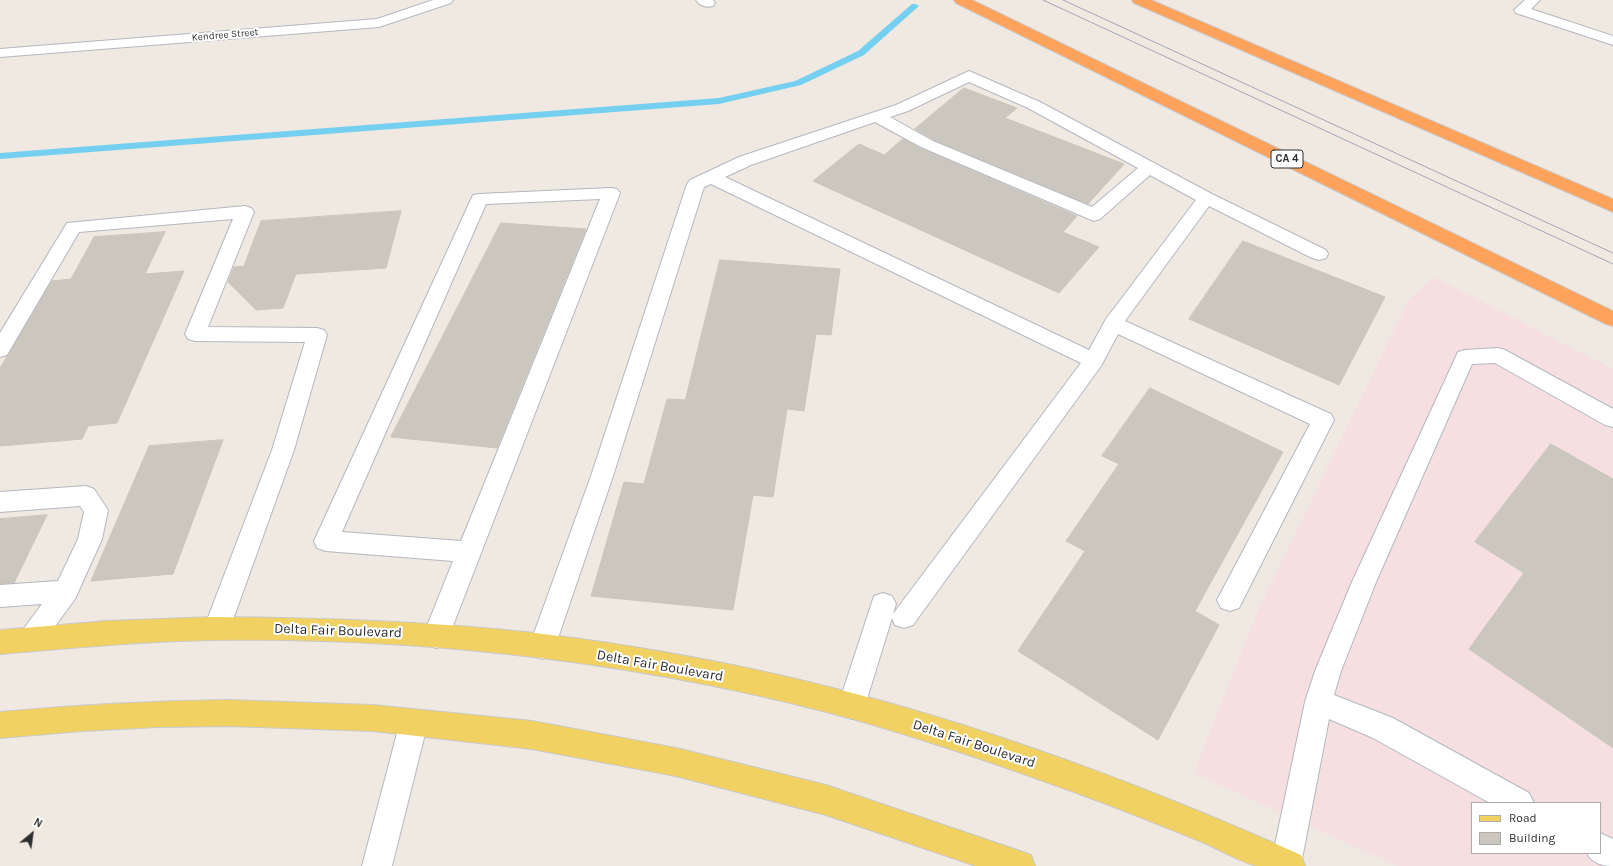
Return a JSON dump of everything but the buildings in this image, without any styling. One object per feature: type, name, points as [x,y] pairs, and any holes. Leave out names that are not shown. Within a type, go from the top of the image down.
[{"type":"highway","name":"CA 4","points":[[961,0],[1613,319]]},
{"type":"highway","points":[[1139,0],[1613,206]]},
{"type":"main road","name":"Delta Fair Boulevard","points":[[0,642],[146,630],[217,628],[330,629],[436,636],[542,647],[658,664],[726,677],[852,706],[941,732],[1074,778],[1219,835],[1288,865]]},
{"type":"main road","points":[[0,726],[89,718],[158,714],[229,713],[330,716],[414,722],[532,735],[676,762],[745,778],[826,800],[1020,866]]},
{"type":"street","name":"Kendree Street","points":[[0,53],[379,23],[446,0]]},
{"type":"street","points":[[1533,0],[1521,10],[1613,41]]},
{"type":"street","points":[[542,647],[602,476],[696,184],[745,162],[902,108],[969,76],[1034,105],[1206,198],[1319,254]]},
{"type":"street","points":[[877,117],[927,144],[1094,215],[1149,167]]},
{"type":"street","points":[[711,177],[904,272],[1094,361]]},
{"type":"street","points":[[436,636],[468,552],[612,193],[479,199],[326,541],[468,552]]},
{"type":"street","points":[[852,706],[894,611],[1094,361],[1113,324],[1206,198]]},
{"type":"street","points":[[0,350],[73,227],[245,212],[195,334],[317,335],[283,450],[217,628]]},
{"type":"street","points":[[1113,324],[1322,420],[1230,600]]},
{"type":"street","points":[[1288,865],[1319,702],[1328,670],[1364,582],[1465,357],[1498,355],[1613,419]]},
{"type":"street","points":[[0,502],[86,496],[96,510],[90,538],[66,591],[31,639]]},
{"type":"street","points":[[0,596],[66,591]]},
{"type":"street","points":[[1319,702],[1383,728],[1517,802]]},
{"type":"street","points":[[377,866],[414,722]]},
{"type":"street","points":[[1601,849],[1613,855]]},
{"type":"shaded area","points":[[1434,277],[1613,369],[1613,866],[1397,866],[1194,773],[1256,615],[1409,299]]},
{"type":"waterway","points":[[0,156],[719,101],[798,83],[861,53],[915,6]]},
{"type":"tram line","points":[[1043,0],[1613,264]]},
{"type":"tram line","points":[[1063,0],[1613,253]]}]
